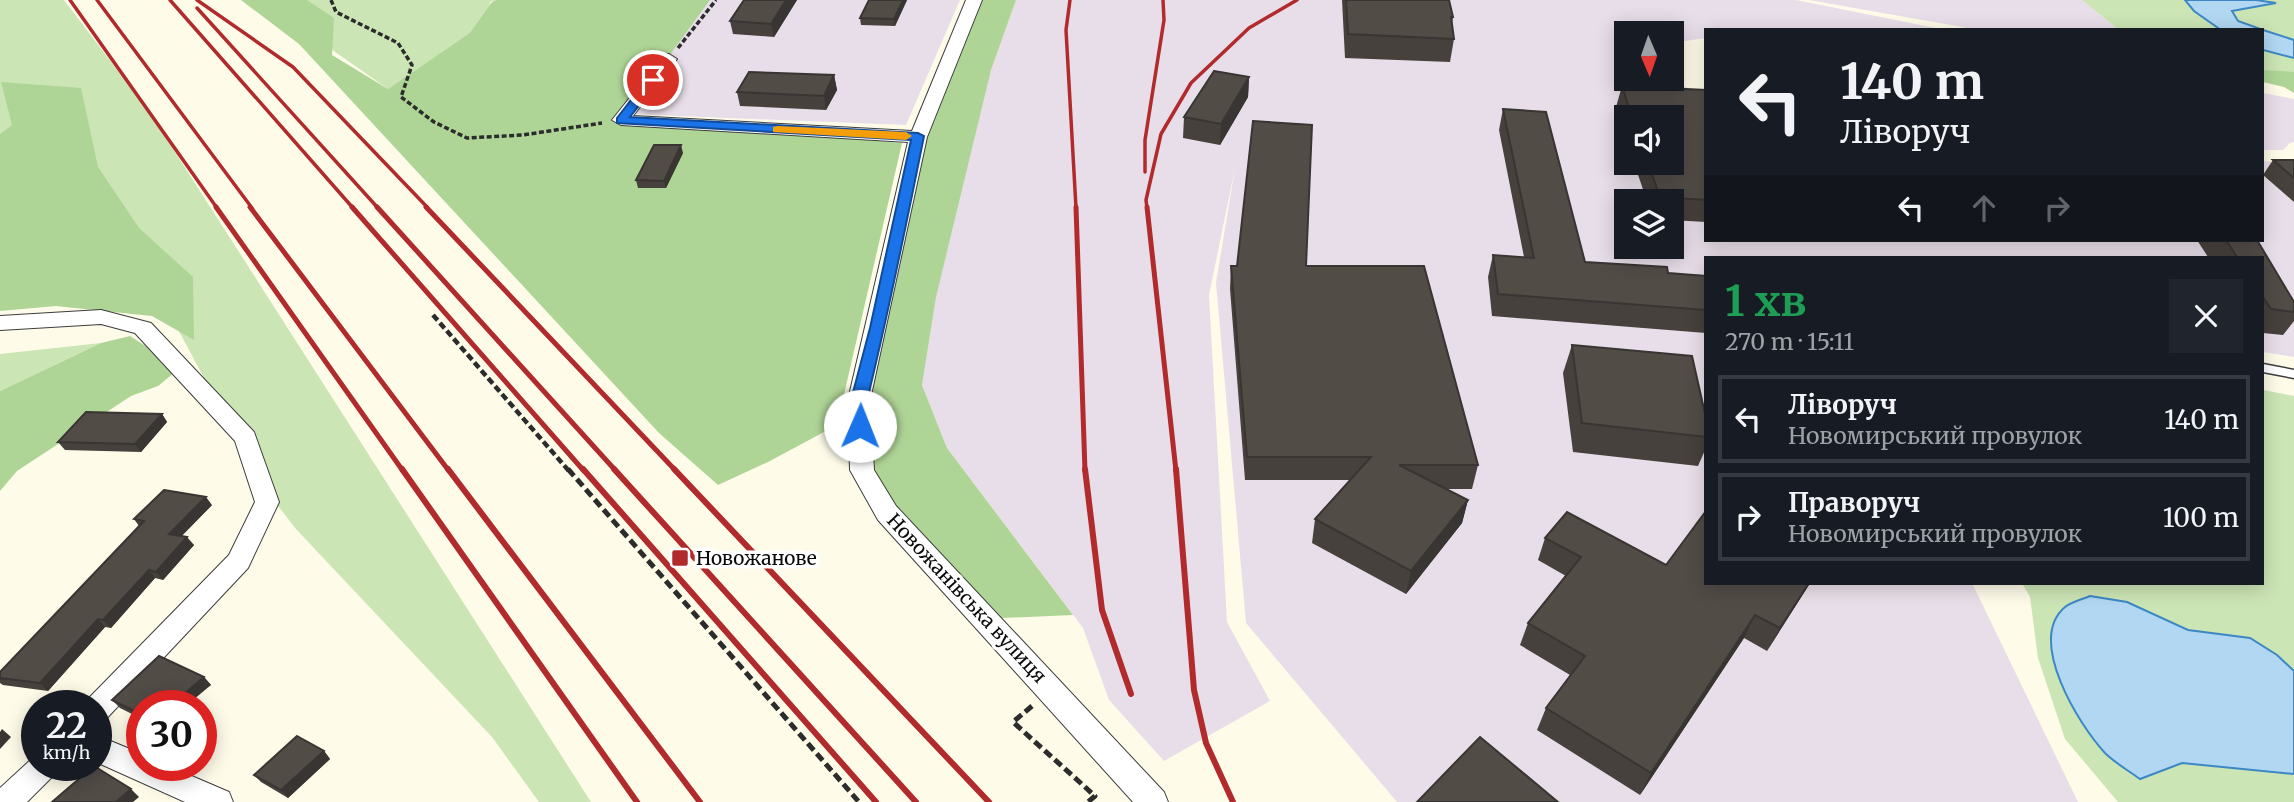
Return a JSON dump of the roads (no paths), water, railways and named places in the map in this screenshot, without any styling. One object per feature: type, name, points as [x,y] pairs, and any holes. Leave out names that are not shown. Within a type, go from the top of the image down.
[{"type":"street","name":"Новожанівська вулиця","points":[[974,0],[918,136],[859,400],[862,470],[887,513],[1153,802]]},
{"type":"street","points":[[669,60],[621,120],[918,136]]},
{"type":"street","points":[[0,323],[101,317],[143,328],[246,438],[267,502],[239,561],[112,693]]},
{"type":"street","points":[[112,755],[218,802]]},
{"type":"street","points":[[7,802],[28,781]]},
{"type":"lane","points":[[2264,368],[2294,374]]},
{"type":"water","points":[[2185,0],[2256,0],[2276,3],[2232,11],[2238,21],[2257,28],[2218,28],[2194,11]]},
{"type":"water","points":[[2264,30],[2294,40],[2294,58],[2264,50]]},
{"type":"water","points":[[2090,596],[2127,602],[2188,630],[2250,638],[2277,655],[2294,671],[2294,774],[2182,763],[2140,779],[2109,757],[2082,723],[2071,703],[2054,660],[2051,640],[2054,622],[2065,607]]},
{"type":"railway","points":[[70,0],[217,208]]},
{"type":"railway","points":[[97,0],[252,208]]},
{"type":"railway","points":[[170,0],[353,208]]},
{"type":"railway","points":[[197,0],[293,67],[428,208]]},
{"type":"railway","points":[[1070,0],[1066,30],[1076,208]]},
{"type":"railway","points":[[1145,172],[1145,140],[1164,20],[1163,0]]},
{"type":"railway","points":[[1147,208],[1146,200],[1161,134],[1191,83],[1249,28],[1297,0]]},
{"type":"railway","points":[[197,8],[378,208]]},
{"type":"railway","points":[[216,207],[403,471]]},
{"type":"railway","points":[[250,207],[449,471]]},
{"type":"railway","points":[[352,207],[584,471]]},
{"type":"railway","points":[[377,207],[616,471]]},
{"type":"railway","points":[[426,207],[676,471]]},
{"type":"railway","points":[[1076,207],[1085,471]]},
{"type":"railway","points":[[1147,207],[1176,471]]},
{"type":"railway","points":[[402,469],[637,802]]},
{"type":"railway","points":[[448,469],[700,802]]},
{"type":"railway","points":[[583,469],[876,802]]},
{"type":"railway","points":[[614,469],[916,802]]},
{"type":"railway","points":[[674,469],[989,802]]},
{"type":"railway","points":[[1085,469],[1102,610],[1131,694]]},
{"type":"railway","points":[[1176,469],[1194,690],[1206,743],[1233,802]]},
{"type":"place","name":"Новожанове","points":[[680,558]]}]
